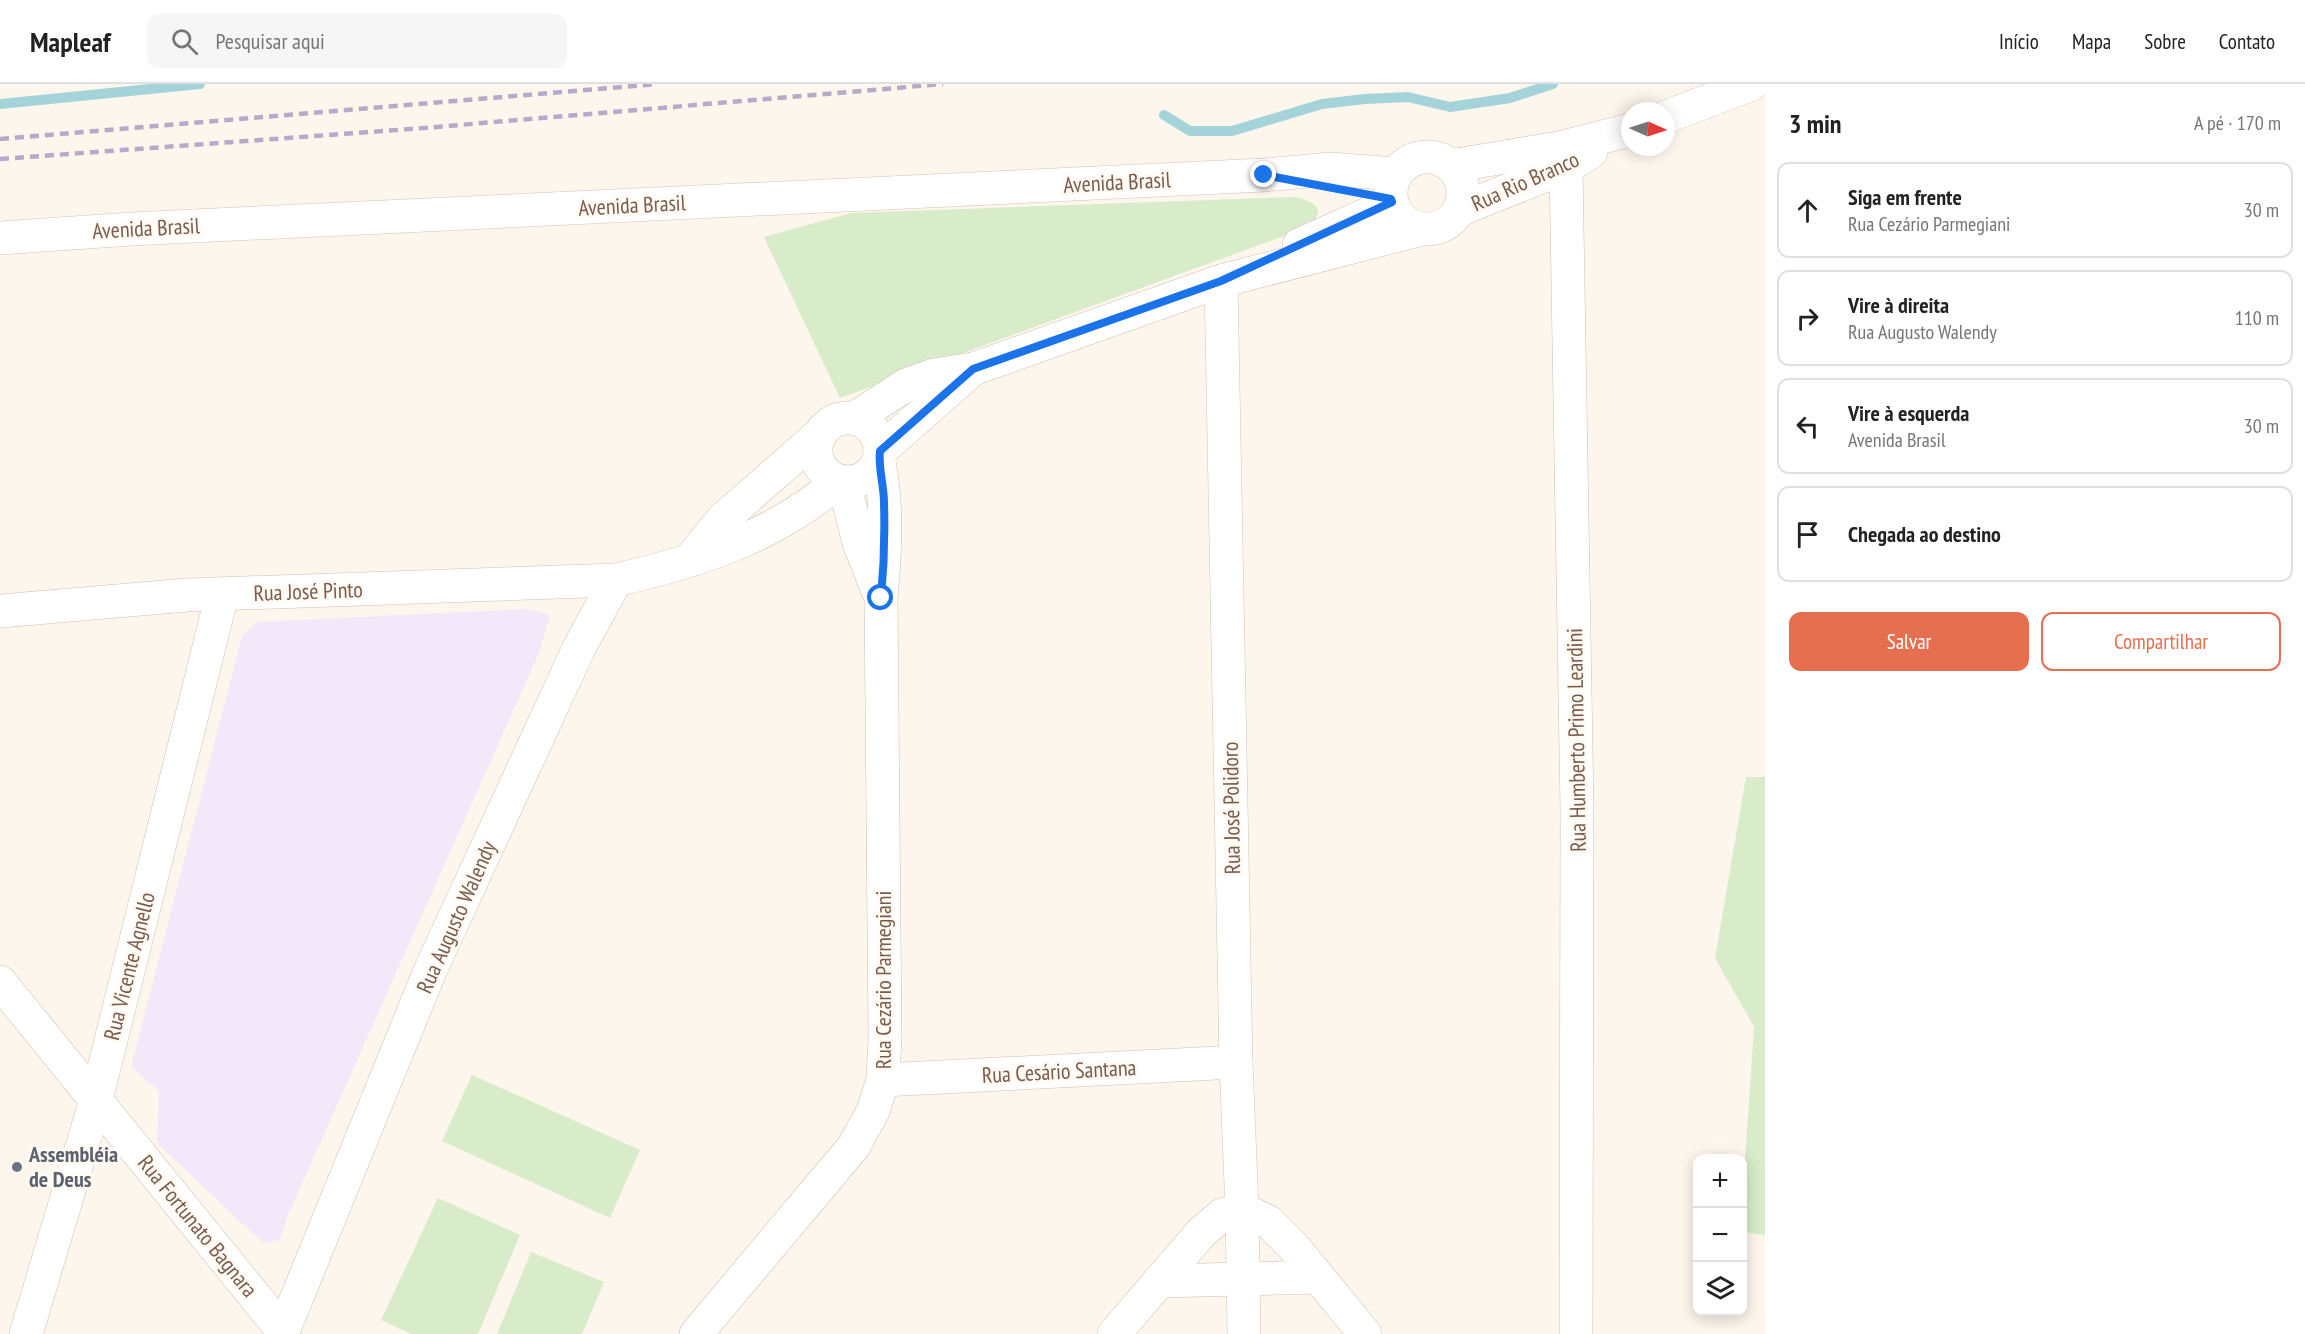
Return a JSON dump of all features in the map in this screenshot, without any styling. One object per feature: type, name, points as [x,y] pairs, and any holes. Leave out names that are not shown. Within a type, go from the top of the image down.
[{"type":"street","points":[[1675,114],[1752,84]]},
{"type":"street","name":"Rua Rio Branco","points":[[1459,210],[1562,157],[1621,134]]},
{"type":"street","name":"Rua Rio Branco","points":[[1451,166],[1562,157]]},
{"type":"street","name":"Rua Humberto Primo Leardini","points":[[1562,157],[1577,809],[1576,1334]]},
{"type":"street","points":[[691,558],[723,519],[833,421],[855,418],[906,385],[934,375],[973,369],[1221,281],[1422,229],[1444,226],[1459,210],[1463,198],[1463,187],[1451,166],[1440,160],[1422,158],[1404,165],[1393,192],[1396,213],[1403,221],[1422,229]]},
{"type":"street","name":"Avenida Brasil","points":[[0,238],[167,227],[1264,175],[1330,169],[1393,192]]},
{"type":"street","points":[[1221,281],[1393,192]]},
{"type":"street","name":"Rua José Polidoro","points":[[1221,281],[1236,1062],[1244,1334]]},
{"type":"street","points":[[616,580],[658,571],[691,558],[729,549],[775,525],[840,483],[864,479],[873,472],[880,456],[973,369]]},
{"type":"street","points":[[855,418],[874,430],[880,456]]},
{"type":"street","points":[[819,435],[816,456],[819,466],[826,474],[840,483]]},
{"type":"street","name":"Rua Cezário Parmegiani","points":[[696,1334],[854,1146],[873,1111],[883,1080],[885,1037],[881,598],[885,549],[880,456]]},
{"type":"street","name":"Rua Cezário Parmegiani","points":[[840,483],[881,598]]},
{"type":"street","name":"Rua José Pinto","points":[[0,611],[153,598],[616,580]]},
{"type":"street","name":"Rua Augusto Walendy","points":[[283,1332],[430,971],[579,648],[616,580]]},
{"type":"street","name":"Rua Vicente Agnello","points":[[26,1334],[96,1100],[222,595]]},
{"type":"street","name":"Rua Fortunato Bagnara","points":[[0,982],[283,1332]]},
{"type":"street","name":"Rua Cesário Santana","points":[[883,1080],[1236,1062]]},
{"type":"street","points":[[1114,1334],[1201,1233],[1222,1215],[1242,1209],[1269,1222],[1293,1246],[1365,1334]]},
{"type":"street","points":[[1159,1281],[1317,1277]]},
{"type":"shaded area","points":[[528,609],[550,615],[539,653],[288,1215],[280,1240],[263,1243],[157,1143],[159,1091],[131,1067],[242,636],[257,622]]},
{"type":"green space","points":[[1294,197],[1309,202],[1317,209],[1316,218],[1303,229],[840,398],[764,237],[851,213]]},
{"type":"green space","points":[[1746,777],[1765,777],[1765,1235],[1747,1233],[1745,1154],[1754,1027],[1715,958]]},
{"type":"green space","points":[[472,1075],[640,1150],[610,1218],[442,1141]]},
{"type":"green space","points":[[438,1198],[520,1235],[478,1334],[411,1334],[381,1320]]},
{"type":"green space","points":[[531,1252],[604,1282],[582,1334],[497,1334]]},
{"type":"waterway","points":[[0,104],[200,84]]},
{"type":"waterway","points":[[1164,115],[1190,131],[1232,131],[1322,104],[1408,97],[1450,107],[1510,98],[1553,84]]},
{"type":"railway","points":[[0,139],[657,84]]},
{"type":"railway","points":[[0,159],[424,128],[943,84]]},
{"type":"place","name":"Assembléia de Deus","points":[[17,1167]]},
{"type":"route","points":[[881,598],[885,549],[880,451],[973,369],[1221,281],[1392,202],[1391,199],[1264,175]]}]
